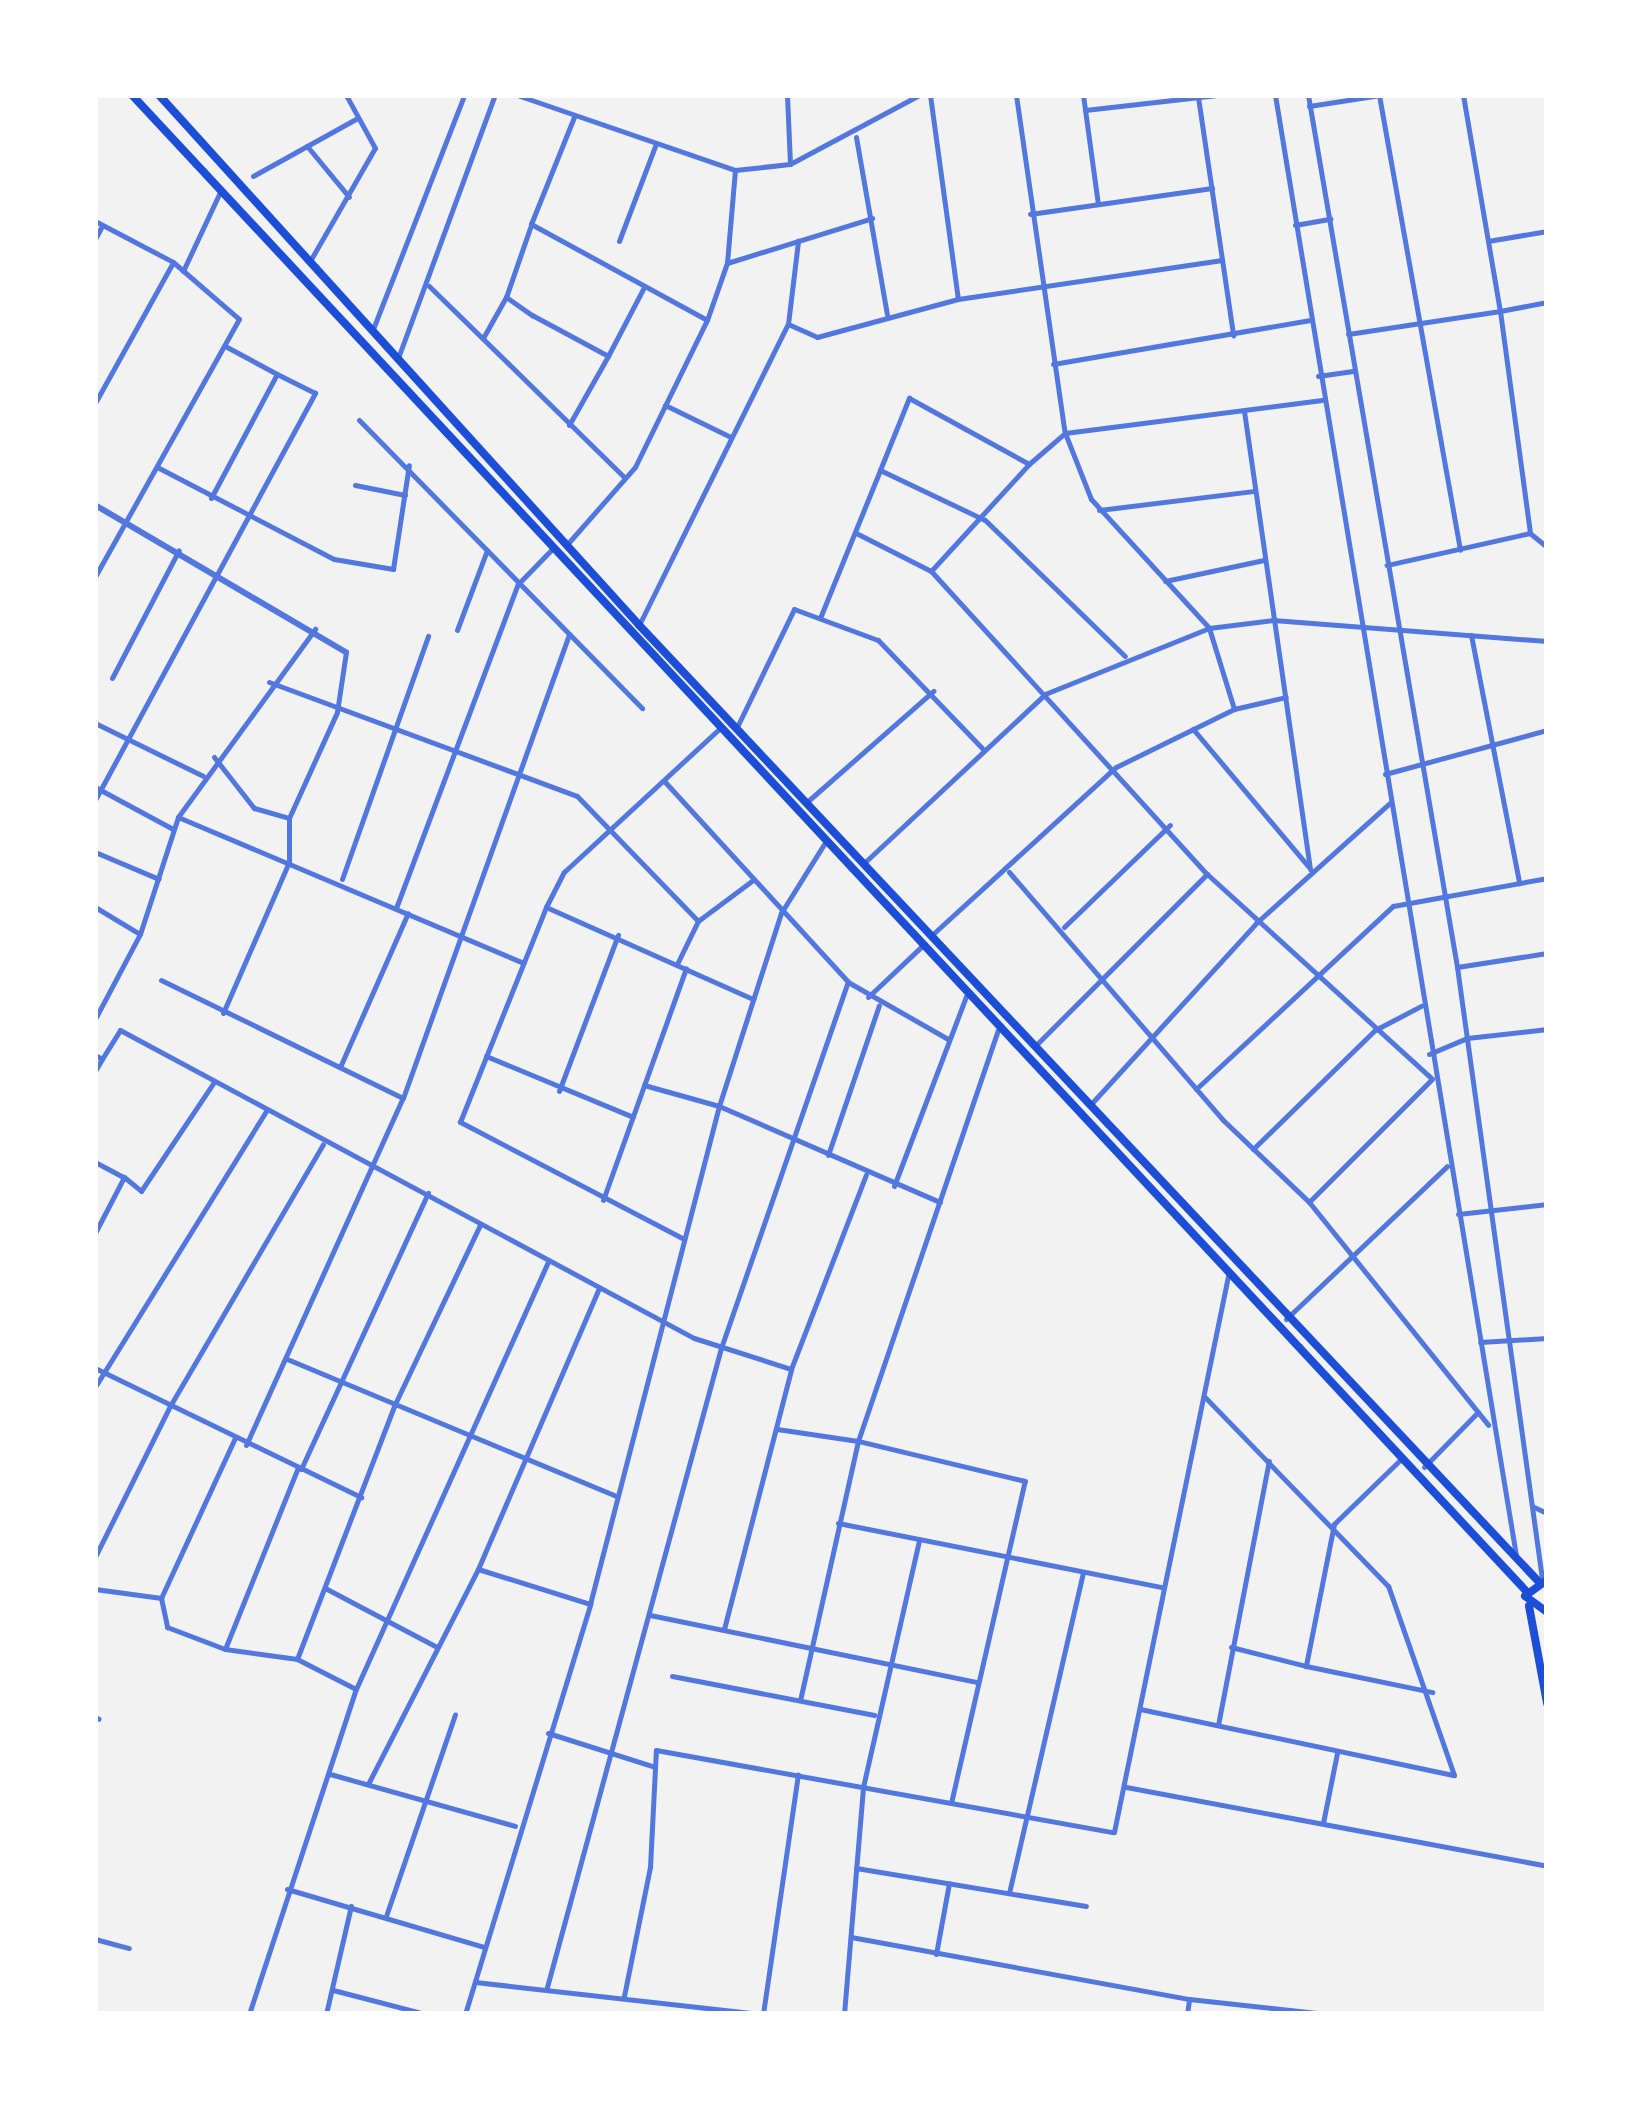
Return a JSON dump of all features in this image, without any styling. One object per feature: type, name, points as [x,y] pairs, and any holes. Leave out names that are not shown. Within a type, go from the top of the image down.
[{"type":"main road","points":[[132,95],[966,996],[1526,1591],[1547,1702]]},
{"type":"main road","points":[[159,95],[397,361],[570,542],[639,625],[736,730],[934,934],[1034,1047],[1424,1466],[1542,1580],[1526,1591]]},
{"type":"main road","points":[[1529,1606],[1547,1612]]},
{"type":"street","points":[[308,264],[375,148],[346,95]]},
{"type":"street","points":[[372,332],[464,95]]},
{"type":"street","points":[[397,361],[430,286],[495,95]]},
{"type":"street","points":[[517,95],[654,146],[734,170],[790,164],[856,137],[920,95]]},
{"type":"street","points":[[778,95],[786,96],[790,164]]},
{"type":"street","points":[[930,95],[958,300]]},
{"type":"street","points":[[1016,95],[1039,286],[1064,433],[1099,510],[1208,628],[1234,709]]},
{"type":"street","points":[[1083,95],[1098,204]]},
{"type":"street","points":[[1085,110],[1217,95]]},
{"type":"street","points":[[1275,95],[1357,626],[1392,802],[1432,1079],[1458,1214],[1490,1428],[1517,1558]]},
{"type":"street","points":[[1308,95],[1395,631],[1425,762],[1458,967],[1513,1340],[1542,1580]]},
{"type":"street","points":[[1310,106],[1379,95],[1460,550]]},
{"type":"street","points":[[1464,95],[1500,310],[1530,533],[1547,547]]},
{"type":"street","points":[[1198,97],[1233,334]]},
{"type":"street","points":[[483,338],[506,297],[574,117]]},
{"type":"street","points":[[252,176],[356,119]]},
{"type":"street","points":[[856,137],[887,314]]},
{"type":"street","points":[[307,146],[349,197]]},
{"type":"street","points":[[619,241],[654,146]]},
{"type":"street","points":[[570,542],[625,478],[707,320],[727,263],[734,170]]},
{"type":"street","points":[[1030,214],[1212,188]]},
{"type":"street","points":[[183,271],[221,189]]},
{"type":"street","points":[[727,263],[873,218]]},
{"type":"street","points":[[1295,225],[1330,218]]},
{"type":"street","points":[[95,221],[172,262],[239,319],[160,468],[95,578]]},
{"type":"street","points":[[532,224],[707,320]]},
{"type":"street","points":[[95,239],[102,226]]},
{"type":"street","points":[[1488,240],[1547,230]]},
{"type":"street","points":[[639,625],[788,324],[798,241]]},
{"type":"street","points":[[788,324],[817,337],[887,314],[958,300],[1222,260]]},
{"type":"street","points":[[95,403],[172,262]]},
{"type":"street","points":[[430,286],[625,478]]},
{"type":"street","points":[[570,425],[644,287]]},
{"type":"street","points":[[506,297],[608,356]]},
{"type":"street","points":[[1348,334],[1547,302]]},
{"type":"street","points":[[1052,364],[1310,320]]},
{"type":"street","points":[[95,800],[123,737],[223,572],[315,393],[225,346]]},
{"type":"street","points":[[1318,376],[1355,371]]},
{"type":"street","points":[[211,498],[277,374]]},
{"type":"street","points":[[820,618],[909,398],[1029,464]]},
{"type":"street","points":[[931,571],[984,520],[1029,464],[1064,433],[1322,400]]},
{"type":"street","points":[[664,405],[732,437]]},
{"type":"street","points":[[1244,410],[1310,868]]},
{"type":"street","points":[[359,420],[410,466],[518,584],[642,708]]},
{"type":"street","points":[[160,468],[251,519],[334,559],[393,569],[410,466]]},
{"type":"street","points":[[880,470],[984,520],[1125,656]]},
{"type":"street","points":[[355,485],[405,495]]},
{"type":"street","points":[[1099,510],[1253,491]]},
{"type":"street","points":[[95,505],[223,572],[315,628],[346,652],[336,712],[289,818],[289,862],[224,1013]]},
{"type":"street","points":[[856,533],[931,571],[1170,824],[1208,874],[1256,923],[1432,1079]]},
{"type":"street","points":[[1386,564],[1530,533]]},
{"type":"street","points":[[396,908],[518,584],[553,548]]},
{"type":"street","points":[[112,678],[179,550]]},
{"type":"street","points":[[456,630],[486,550]]},
{"type":"street","points":[[1164,581],[1264,560]]},
{"type":"street","points":[[736,730],[794,608],[878,640],[933,691],[982,748]]},
{"type":"street","points":[[864,863],[982,748],[1045,694],[1125,656],[1208,628],[1274,620],[1547,640]]},
{"type":"street","points":[[95,1018],[140,934],[178,817],[214,757],[315,628]]},
{"type":"street","points":[[246,1445],[403,1098],[458,935],[569,634]]},
{"type":"street","points":[[1470,635],[1519,883]]},
{"type":"street","points":[[342,879],[428,636]]},
{"type":"street","points":[[269,682],[392,733],[577,796],[698,921]]},
{"type":"street","points":[[808,801],[933,691]]},
{"type":"street","points":[[934,934],[1010,872],[1116,767],[1234,709],[1286,698]]},
{"type":"street","points":[[95,723],[203,776]]},
{"type":"street","points":[[685,1240],[460,1122],[546,907],[564,872],[666,782],[720,728]]},
{"type":"street","points":[[1192,728],[1310,868]]},
{"type":"street","points":[[1385,774],[1490,742],[1547,730]]},
{"type":"street","points":[[214,757],[254,808],[289,818]]},
{"type":"street","points":[[666,782],[781,913],[848,982],[879,1005],[948,1039]]},
{"type":"street","points":[[98,789],[173,829]]},
{"type":"street","points":[[1089,1106],[1310,868],[1392,802]]},
{"type":"street","points":[[178,817],[342,879],[396,908],[523,963]]},
{"type":"street","points":[[1064,927],[1170,824]]},
{"type":"street","points":[[465,2014],[516,1826],[590,1604],[659,1320],[685,1240],[719,1106],[781,913],[825,842],[838,832]]},
{"type":"street","points":[[95,852],[159,878]]},
{"type":"street","points":[[1010,872],[1159,1034],[1196,1089],[1310,1202],[1490,1428]]},
{"type":"street","points":[[1034,1047],[1208,874]]},
{"type":"street","points":[[1196,1089],[1314,975],[1405,902],[1547,878]]},
{"type":"street","points":[[677,964],[698,921],[753,880]]},
{"type":"street","points":[[95,906],[140,934]]},
{"type":"street","points":[[546,907],[618,934],[753,999]]},
{"type":"street","points":[[340,1068],[408,913]]},
{"type":"street","points":[[559,1091],[618,934]]},
{"type":"street","points":[[868,997],[921,947]]},
{"type":"street","points":[[1458,967],[1547,953]]},
{"type":"street","points":[[603,1200],[686,968]]},
{"type":"street","points":[[162,980],[403,1098]]},
{"type":"street","points":[[547,1987],[721,1348],[848,982]]},
{"type":"street","points":[[894,1186],[966,996]]},
{"type":"street","points":[[828,1155],[879,1005]]},
{"type":"street","points":[[1253,1149],[1375,1030],[1422,1006]]},
{"type":"street","points":[[1429,1054],[1468,1038],[1547,1029]]},
{"type":"street","points":[[95,1071],[98,1057],[120,1030],[324,1144],[428,1193],[659,1320],[721,1348],[791,1369]]},
{"type":"street","points":[[800,1700],[808,1648],[858,1441],[998,1030]]},
{"type":"street","points":[[486,1056],[559,1091],[633,1117]]},
{"type":"street","points":[[1310,1202],[1432,1079]]},
{"type":"street","points":[[95,1162],[142,1191],[214,1082]]},
{"type":"street","points":[[644,1085],[719,1106],[793,1136],[866,1175],[940,1202]]},
{"type":"street","points":[[95,1387],[98,1370],[266,1111]]},
{"type":"street","points":[[95,1557],[170,1406],[324,1144]]},
{"type":"street","points":[[1286,1319],[1448,1165]]},
{"type":"street","points":[[724,1629],[791,1369],[866,1175]]},
{"type":"street","points":[[95,1233],[124,1177]]},
{"type":"street","points":[[224,1649],[300,1468],[428,1193]]},
{"type":"street","points":[[1458,1214],[1547,1204]]},
{"type":"street","points":[[297,1660],[394,1406],[480,1224]]},
{"type":"street","points":[[249,2014],[287,1888],[330,1774],[356,1689],[548,1262]]},
{"type":"street","points":[[624,1996],[650,1867],[656,1750],[1114,1832],[1228,1276]]},
{"type":"street","points":[[368,1784],[478,1569],[599,1288]]},
{"type":"street","points":[[1479,1342],[1547,1338]]},
{"type":"street","points":[[287,1359],[616,1496]]},
{"type":"street","points":[[98,1370],[246,1445],[361,1496]]},
{"type":"street","points":[[1140,1709],[1336,1753],[1454,1774],[1432,1692],[1388,1586],[1334,1524],[1205,1396]]},
{"type":"street","points":[[1424,1466],[1478,1412]]},
{"type":"street","points":[[776,1428],[858,1441],[1026,1481],[1002,1559],[951,1803]]},
{"type":"street","points":[[234,1438],[161,1598],[168,1627],[224,1649],[297,1660],[356,1689]]},
{"type":"street","points":[[1306,1666],[1334,1524],[1401,1459]]},
{"type":"street","points":[[1218,1725],[1269,1461]]},
{"type":"street","points":[[1534,1507],[1547,1512]]},
{"type":"street","points":[[838,1524],[1162,1588]]},
{"type":"street","points":[[844,2014],[862,1787],[874,1716],[919,1541]]},
{"type":"street","points":[[478,1569],[590,1604]]},
{"type":"street","points":[[1010,1893],[1083,1573]]},
{"type":"street","points":[[95,1588],[161,1598]]},
{"type":"street","points":[[325,1588],[438,1648]]},
{"type":"street","points":[[650,1615],[808,1648],[888,1660],[977,1682]]},
{"type":"street","points":[[1232,1646],[1432,1692]]},
{"type":"street","points":[[672,1676],[874,1716]]},
{"type":"street","points":[[386,1916],[455,1714]]},
{"type":"street","points":[[548,1734],[655,1767]]},
{"type":"street","points":[[1323,1824],[1336,1753]]},
{"type":"street","points":[[330,1774],[426,1796],[516,1826]]},
{"type":"street","points":[[473,1982],[547,1987],[761,2014],[798,1775]]},
{"type":"street","points":[[1126,1788],[1547,1866]]},
{"type":"street","points":[[856,1868],[1086,1906]]},
{"type":"street","points":[[936,1954],[949,1883]]},
{"type":"street","points":[[287,1888],[484,1947]]},
{"type":"street","points":[[326,2014],[351,1906]]},
{"type":"street","points":[[850,1937],[1189,1999],[1328,2014]]},
{"type":"street","points":[[95,1939],[129,1948]]},
{"type":"street","points":[[333,1990],[425,2014]]},
{"type":"street","points":[[1186,2014],[1189,1999]]}]
